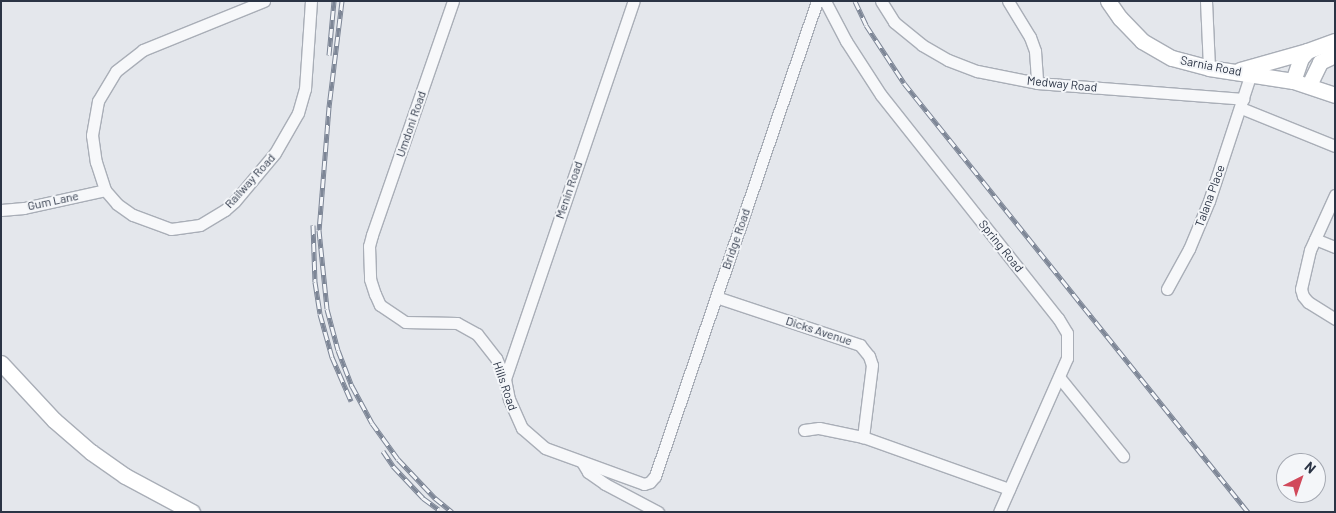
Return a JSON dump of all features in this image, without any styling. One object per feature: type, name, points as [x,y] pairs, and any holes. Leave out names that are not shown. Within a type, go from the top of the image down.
[{"type":"street","name":"Railway Road","points":[[264,1],[143,50],[116,71],[98,101],[93,118],[92,135],[96,162],[105,190],[117,204],[133,214],[171,229],[200,225],[226,210],[275,153],[298,113],[305,89],[311,1]]},
{"type":"street","name":"Umdoni Road","points":[[369,246],[453,1]]},
{"type":"street","name":"Menin Road","points":[[505,379],[634,1]]},
{"type":"street","name":"Bridge Road","points":[[655,476],[817,1]]},
{"type":"street","name":"Spring Road","points":[[825,1],[846,41],[882,96],[1058,318],[1067,333],[1069,345],[1067,358],[999,512]]},
{"type":"street","name":"Medway Road","points":[[881,1],[894,22],[922,46],[977,71],[1037,83],[1242,103],[1335,146]]},
{"type":"street","points":[[1008,1],[1030,37],[1035,51],[1037,83]]},
{"type":"street","name":"Sarnia Road","points":[[1108,1],[1120,18],[1142,41],[1172,58],[1209,68],[1293,81],[1335,95]]},
{"type":"street","points":[[1206,1],[1209,68]]},
{"type":"street","points":[[1242,103],[1243,72],[1335,41]]},
{"type":"street","points":[[1293,81],[1301,58],[1307,51]]},
{"type":"street","points":[[1309,85],[1320,62],[1335,55]]},
{"type":"street","name":"Talana Place","points":[[1167,288],[1190,249],[1242,103]]},
{"type":"street","name":"Gum Lane","points":[[1,210],[24,208],[105,190]]},
{"type":"street","points":[[1335,195],[1315,240],[1302,279],[1302,296],[1312,305],[1335,319]]},
{"type":"street","points":[[1315,240],[1335,247]]},
{"type":"street","name":"Hills Road","points":[[369,246],[370,279],[380,305],[405,322],[457,323],[471,329],[487,344],[505,379],[509,399],[522,428],[545,448],[644,484],[650,482],[655,476]]},
{"type":"street","name":"Dicks Avenue","points":[[716,297],[860,345],[869,356],[872,365],[863,437]]},
{"type":"street","points":[[1,363],[54,420],[91,452],[125,476],[192,512]]},
{"type":"street","points":[[1058,378],[1123,456]]},
{"type":"street","points":[[804,430],[819,428],[863,437],[1009,489]]},
{"type":"street","points":[[582,462],[588,472],[605,484],[658,512]]},
{"type":"railway","points":[[329,55],[334,1]]},
{"type":"railway","points":[[342,1],[329,107],[319,230],[327,309],[338,350],[352,386],[372,423],[398,459],[435,498],[452,512]]},
{"type":"railway","points":[[855,1],[866,25],[904,83],[1248,512]]},
{"type":"railway","points":[[313,225],[315,282],[320,314],[332,357],[351,401]]},
{"type":"railway","points":[[383,451],[393,466],[423,498],[438,509]]}]
